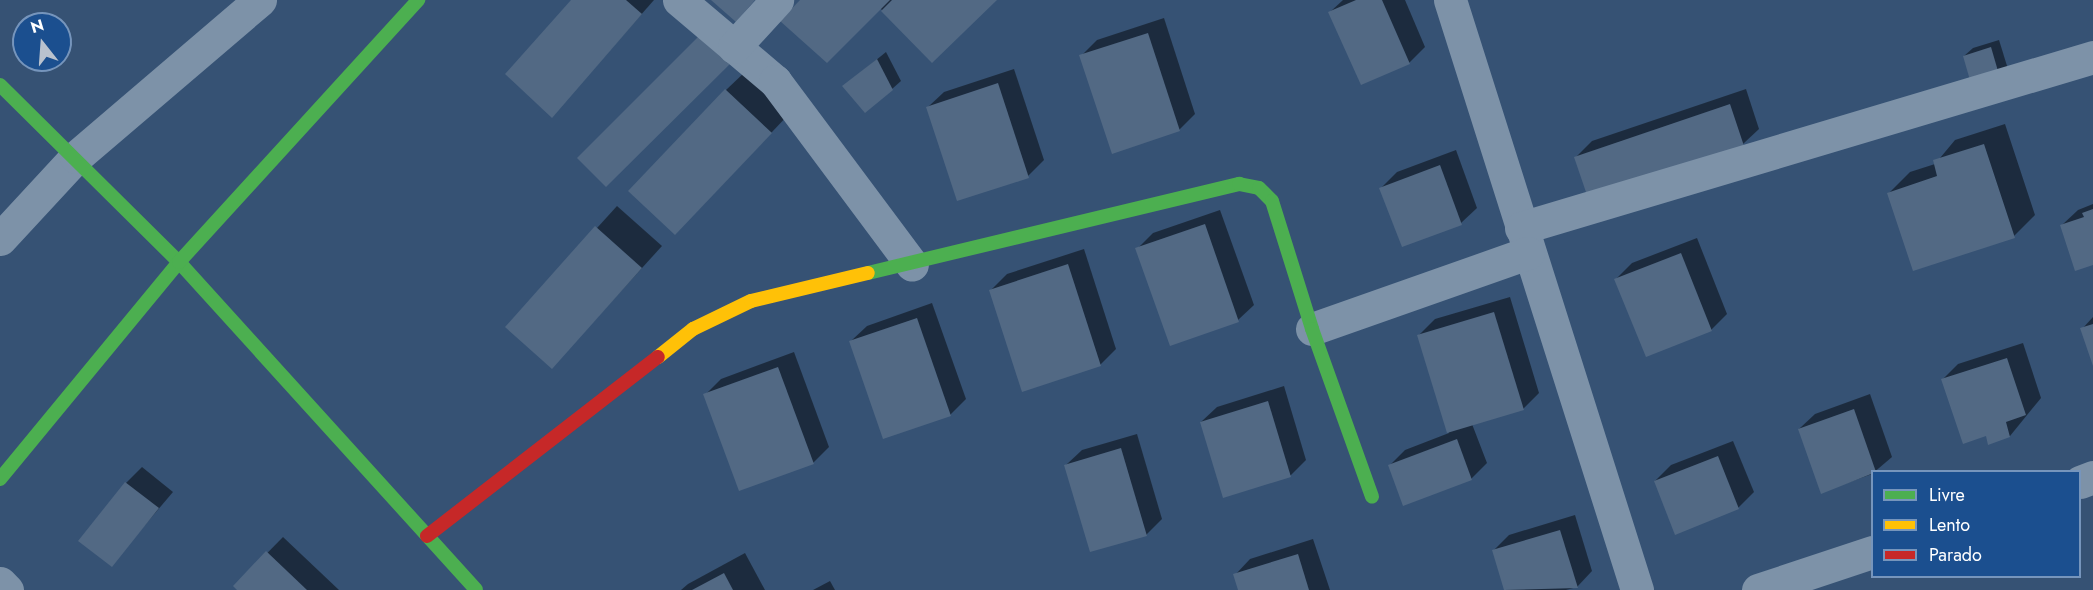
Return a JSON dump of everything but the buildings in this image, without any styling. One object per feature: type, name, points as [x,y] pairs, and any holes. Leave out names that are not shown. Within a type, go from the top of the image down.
[{"type":"street","points":[[0,239],[76,157],[260,0]]},
{"type":"street","points":[[0,479],[179,262],[418,0]]},
{"type":"street","points":[[679,0],[775,81],[912,265]]},
{"type":"street","points":[[734,47],[777,0]]},
{"type":"street","points":[[1450,0],[1636,590]]},
{"type":"street","points":[[1312,329],[1525,240],[2093,57]]},
{"type":"street","points":[[0,85],[76,157],[179,262],[476,590]]},
{"type":"street","points":[[427,536],[693,328],[751,301],[912,265],[1239,184],[1259,188],[1272,201],[1312,329],[1372,497]]},
{"type":"street","points":[[1758,590],[1871,552]]},
{"type":"street","points":[[0,583],[8,590]]},
{"type":"traffic: fast","points":[[0,479],[179,262],[418,0]]},
{"type":"traffic: fast","points":[[0,85],[179,262],[476,590]]},
{"type":"traffic: fast","points":[[868,273],[1239,184],[1259,188],[1272,201],[1312,329],[1372,497]]},
{"type":"traffic: slow","points":[[658,357],[693,329],[751,301],[868,273]]},
{"type":"traffic: jam","points":[[427,536],[658,357]]}]
